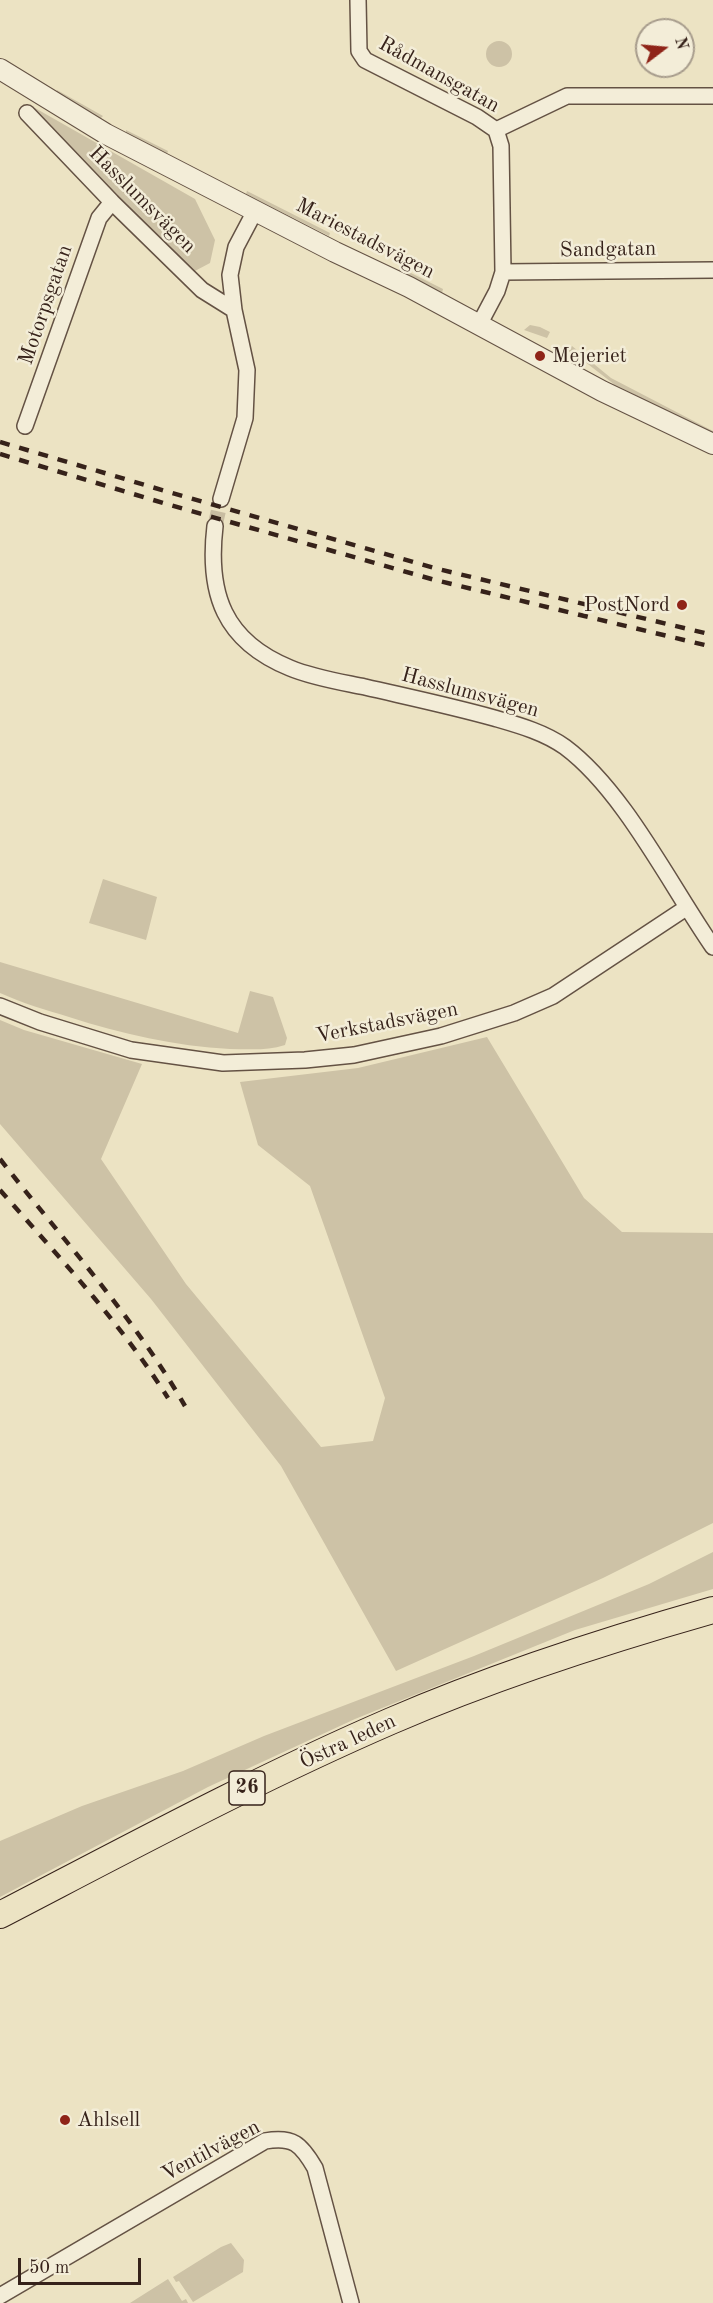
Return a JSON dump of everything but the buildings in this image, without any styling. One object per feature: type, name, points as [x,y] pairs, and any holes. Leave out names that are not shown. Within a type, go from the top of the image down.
[{"type":"highway","name":"Östra leden","points":[[0,1915],[229,1796],[391,1721],[489,1682],[706,1615]]},
{"type":"street","name":"Rådmansgatan","points":[[358,0],[359,51],[365,60],[477,117],[495,130],[501,146],[503,272],[497,291],[478,325]]},
{"type":"street","name":"Mariestadsvägen","points":[[0,69],[106,134],[409,287],[602,391],[713,444]]},
{"type":"street","points":[[495,130],[567,96],[713,96]]},
{"type":"street","name":"Hasslumsvägen","points":[[27,113],[112,202],[202,290],[234,310]]},
{"type":"street","name":"Motorpsgatan","points":[[26,426],[99,218],[112,202]]},
{"type":"street","points":[[220,499],[245,418],[247,370],[234,310],[230,275],[236,247],[255,211]]},
{"type":"street","name":"Sandgatan","points":[[503,272],[713,270]]},
{"type":"street","name":"Hasslumsvägen","points":[[214,526],[212,553],[214,581],[226,616],[236,631],[252,647],[292,669],[461,709],[529,728],[564,747],[602,782],[640,834],[713,947]]},
{"type":"street","name":"Verkstadsvägen","points":[[0,1006],[40,1022],[131,1050],[213,1062],[304,1060],[354,1055],[477,1027],[543,1000],[611,959],[686,908]]},
{"type":"street","name":"Ventilvägen","points":[[0,2296],[265,2141],[283,2138],[306,2152],[315,2168],[351,2303]]},
{"type":"shaded area","points":[[499,41],[508,45],[512,54],[508,63],[499,67],[490,63],[486,54],[490,45]]},
{"type":"shaded area","points":[[57,90],[103,116],[100,119],[56,94]]},
{"type":"shaded area","points":[[35,108],[195,199],[215,240],[210,263],[193,272],[117,198],[32,109]]},
{"type":"shaded area","points":[[126,130],[168,151],[167,154],[126,134]]},
{"type":"shaded area","points":[[247,191],[330,233],[329,236],[246,194]]},
{"type":"shaded area","points":[[399,267],[443,289],[442,293],[399,271]]},
{"type":"shaded area","points":[[530,325],[550,332],[547,338],[524,330]]},
{"type":"shaded area","points":[[572,346],[611,378],[713,431],[713,434],[615,385],[568,351]]},
{"type":"shaded area","points":[[103,879],[157,897],[146,940],[89,923]]},
{"type":"shaded area","points":[[0,962],[238,1033],[250,991],[273,997],[287,1038],[285,1045],[278,1047],[230,1049],[169,1042],[109,1029],[0,993]]},
{"type":"shaded area","points":[[0,1020],[24,1030],[142,1064],[101,1159],[186,1284],[321,1447],[373,1441],[385,1398],[310,1186],[258,1145],[240,1082],[358,1068],[487,1037],[584,1198],[622,1232],[713,1233],[713,1523],[603,1578],[396,1671],[281,1466],[151,1299],[0,1124]]},
{"type":"shaded area","points":[[713,1552],[713,1589],[575,1630],[355,1719],[208,1787],[0,1897],[0,1841],[82,1806],[183,1771],[264,1736],[474,1656],[649,1584]]},
{"type":"shaded area","points":[[231,2243],[244,2260],[243,2272],[193,2302],[179,2281],[176,2282],[173,2277]]},
{"type":"shaded area","points":[[168,2279],[182,2301],[186,2299],[188,2303],[130,2303]]},
{"type":"tunnel","points":[[215,526],[221,499]]},
{"type":"railway","points":[[0,442],[438,569],[713,635]]},
{"type":"railway","points":[[0,454],[435,580],[713,647]]},
{"type":"railway","points":[[0,1159],[121,1310],[185,1406]]},
{"type":"railway","points":[[0,1190],[109,1316],[168,1398]]},
{"type":"place","name":"Mejeriet","points":[[540,356]]},
{"type":"place","name":"PostNord","points":[[682,605]]},
{"type":"place","name":"Ahlsell","points":[[65,2120]]}]
